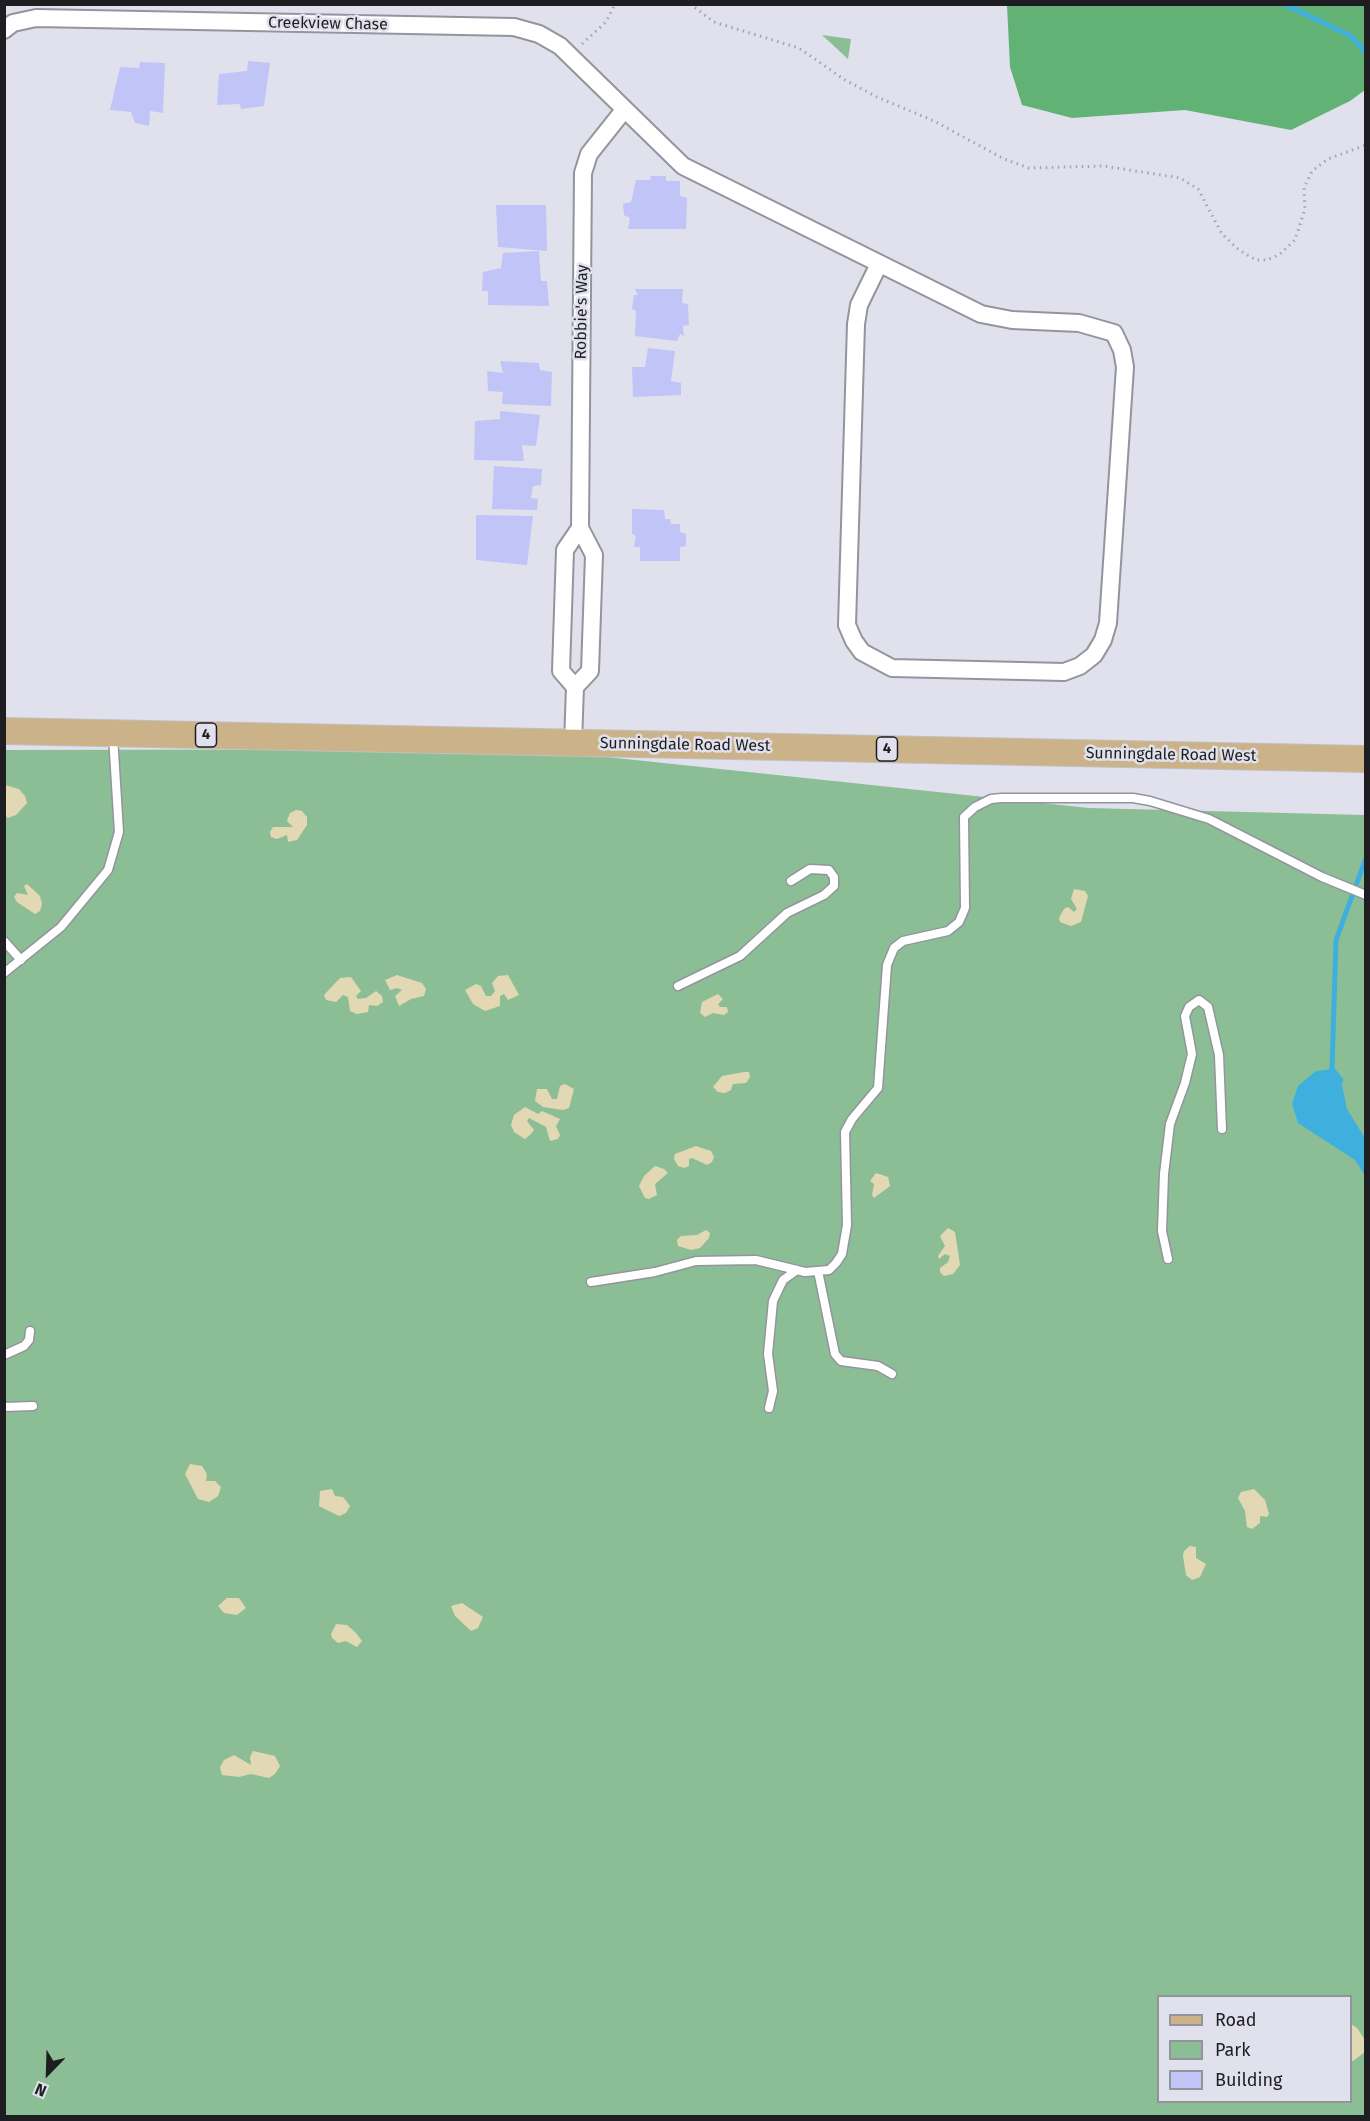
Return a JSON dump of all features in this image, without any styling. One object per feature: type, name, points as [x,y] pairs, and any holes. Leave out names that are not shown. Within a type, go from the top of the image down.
[{"type":"main road","name":"Sunningdale Road West","points":[[4,731],[1365,759]]},
{"type":"street","name":"Creekview Chase","points":[[4,30],[13,23],[36,18],[514,27],[539,34],[560,46],[683,166],[981,314],[1012,320],[1079,323],[1114,333],[1122,350],[1125,367],[1108,623],[1099,647],[1080,666],[1064,672],[892,668],[862,652],[854,641],[847,625],[856,324],[859,305],[879,264]]},
{"type":"street","name":"Robbie's Way","points":[[574,687],[590,671],[594,555],[580,528],[583,173],[589,154],[624,110]]},
{"type":"street","points":[[573,743],[574,687],[561,671],[564,561],[565,550],[580,528]]},
{"type":"lane","points":[[4,973],[61,927],[108,870],[119,832],[112,733]]},
{"type":"lane","points":[[591,1282],[655,1272],[696,1261],[756,1260],[797,1270],[829,1270],[842,1254],[847,1225],[845,1132],[852,1119],[878,1088],[887,965],[890,956],[903,940],[948,932],[960,922],[965,908],[964,817],[975,807],[991,799],[1132,798],[1150,801],[1209,819],[1322,877],[1365,895]]},
{"type":"lane","points":[[678,986],[741,956],[787,913],[824,895],[834,886],[834,877],[829,870],[810,869],[791,881]]},
{"type":"lane","points":[[4,941],[21,960]]},
{"type":"lane","points":[[1168,1259],[1162,1231],[1164,1174],[1170,1124],[1185,1083],[1192,1054],[1185,1017],[1189,1007],[1199,1000],[1208,1007],[1220,1055],[1222,1129]]},
{"type":"lane","points":[[769,1408],[773,1391],[768,1354],[774,1300],[783,1280],[797,1270]]},
{"type":"lane","points":[[818,1271],[835,1354],[841,1361],[878,1366],[892,1374]]},
{"type":"lane","points":[[4,1355],[24,1346],[29,1340],[30,1331]]},
{"type":"lane","points":[[4,1407],[33,1406]]},
{"type":"path","points":[[570,55],[606,22],[615,4]]},
{"type":"path","points":[[690,4],[714,22],[799,48],[845,80],[877,97],[934,121],[1012,162],[1029,168],[1104,166],[1180,178],[1198,189],[1222,234],[1239,250],[1256,260],[1268,260],[1280,254],[1295,240],[1305,209],[1304,189],[1312,171],[1328,159],[1365,145]]},
{"type":"green space","points":[[1007,5],[1365,5],[1365,90],[1350,101],[1291,130],[1185,110],[1072,118],[1022,105],[1010,67]]},
{"type":"green space","points":[[822,35],[851,39],[848,59]]},
{"type":"green space","points":[[531,749],[1089,808],[1365,815],[1365,2116],[5,2116],[5,750]]},
{"type":"sand","points":[[5,785],[19,789],[27,803],[16,815],[8,818],[5,815]]},
{"type":"sand","points":[[296,810],[302,811],[307,817],[307,825],[297,840],[288,842],[287,835],[277,839],[271,837],[270,832],[273,827],[293,827],[287,821],[290,813]]},
{"type":"sand","points":[[27,884],[40,896],[42,904],[40,911],[35,914],[17,902],[14,897],[17,893],[28,895],[24,886]]},
{"type":"sand","points":[[1074,889],[1085,891],[1088,896],[1081,922],[1071,926],[1060,922],[1059,918],[1064,909],[1068,907],[1074,912],[1077,909],[1071,899]]},
{"type":"sand","points":[[397,975],[422,983],[426,989],[424,996],[411,999],[399,1006],[395,996],[402,990],[397,988],[390,990],[385,980]]},
{"type":"sand","points":[[508,975],[519,995],[508,1000],[504,994],[500,996],[500,1006],[485,1011],[473,1004],[465,990],[476,984],[481,986],[486,996],[491,996],[495,991],[492,983],[498,976]]},
{"type":"sand","points":[[351,977],[361,991],[356,996],[358,999],[366,998],[376,991],[382,996],[383,1002],[377,1006],[369,1005],[368,1012],[357,1014],[350,1011],[348,997],[343,995],[336,1002],[326,1000],[324,995],[340,978]]},
{"type":"sand","points":[[718,994],[723,999],[718,1004],[720,1007],[727,1007],[728,1012],[724,1015],[713,1013],[705,1017],[700,1013],[702,1002]]},
{"type":"sand","points":[[749,1072],[750,1077],[746,1083],[733,1084],[731,1090],[725,1093],[718,1092],[713,1087],[722,1076]]},
{"type":"sand","points":[[565,1084],[574,1089],[569,1108],[563,1110],[543,1107],[535,1101],[537,1089],[547,1089],[552,1099],[557,1099],[560,1086]]},
{"type":"sand","points":[[525,1107],[538,1114],[542,1111],[560,1119],[556,1126],[560,1135],[558,1139],[550,1141],[546,1127],[529,1118],[527,1121],[534,1130],[531,1134],[525,1139],[514,1132],[511,1125],[514,1115]]},
{"type":"sand","points":[[696,1146],[711,1151],[714,1157],[712,1162],[707,1165],[692,1158],[689,1159],[689,1166],[684,1168],[678,1166],[674,1159],[675,1154]]},
{"type":"sand","points":[[655,1166],[668,1173],[655,1184],[657,1195],[649,1199],[645,1198],[639,1186],[644,1176]]},
{"type":"sand","points":[[876,1173],[888,1177],[890,1186],[874,1198],[872,1195],[874,1184],[870,1181]]},
{"type":"sand","points":[[948,1228],[955,1232],[960,1265],[953,1274],[944,1276],[940,1268],[948,1262],[950,1256],[945,1254],[939,1259],[938,1256],[945,1246],[940,1236]]},
{"type":"sand","points":[[706,1230],[710,1233],[709,1238],[700,1248],[691,1250],[678,1246],[677,1240],[681,1236],[697,1235]]},
{"type":"sand","points":[[190,1464],[202,1466],[207,1474],[206,1481],[215,1481],[221,1487],[218,1496],[209,1502],[198,1499],[185,1474]]},
{"type":"sand","points":[[332,1489],[335,1496],[343,1497],[350,1506],[346,1513],[339,1516],[319,1506],[320,1491]]},
{"type":"sand","points":[[1254,1489],[1265,1500],[1269,1514],[1267,1517],[1260,1516],[1260,1523],[1252,1529],[1247,1527],[1245,1511],[1238,1498],[1241,1492]]},
{"type":"sand","points":[[1190,1546],[1196,1547],[1196,1558],[1206,1564],[1200,1577],[1192,1580],[1186,1575],[1183,1556],[1184,1551]]},
{"type":"sand","points":[[227,1598],[239,1598],[246,1608],[237,1615],[224,1613],[218,1606]]},
{"type":"sand","points":[[462,1603],[483,1617],[478,1628],[471,1631],[455,1616],[451,1606]]},
{"type":"sand","points":[[336,1624],[347,1625],[356,1633],[362,1641],[357,1647],[346,1641],[338,1643],[332,1638],[331,1634]]},
{"type":"sand","points":[[253,1751],[275,1756],[280,1766],[275,1774],[269,1778],[251,1774],[239,1777],[222,1775],[220,1767],[224,1760],[234,1755],[251,1765],[250,1757]]},
{"type":"sand","points":[[1352,2025],[1365,2040],[1365,2052],[1353,2061]]},
{"type":"water","points":[[1332,1069],[1341,1080],[1347,1109],[1365,1138],[1365,1176],[1355,1160],[1298,1123],[1292,1104],[1298,1086],[1316,1071]]},
{"type":"building","points":[[248,61],[270,63],[264,106],[241,109],[240,104],[217,105],[219,74],[247,71]]},
{"type":"building","points":[[140,62],[165,63],[163,113],[150,111],[149,126],[135,123],[131,112],[110,110],[120,67],[139,68]]},
{"type":"building","points":[[650,176],[666,176],[666,181],[680,181],[680,196],[687,198],[686,229],[628,229],[630,218],[624,215],[623,204],[631,202],[636,180],[651,180]]},
{"type":"building","points":[[496,205],[546,205],[547,251],[498,247]]},
{"type":"building","points":[[539,251],[541,281],[547,281],[549,306],[488,305],[488,291],[482,291],[483,272],[501,268],[503,253]]},
{"type":"building","points":[[635,289],[683,289],[682,303],[688,304],[689,325],[683,326],[684,336],[680,334],[677,341],[635,336],[636,311],[632,309],[634,295],[638,295]]},
{"type":"building","points":[[648,348],[675,351],[671,381],[681,383],[681,395],[633,397],[632,367],[645,367]]},
{"type":"building","points":[[500,361],[539,363],[540,370],[552,372],[551,406],[502,404],[503,392],[488,391],[487,371],[503,373]]},
{"type":"building","points":[[500,411],[540,415],[536,446],[522,445],[524,461],[474,460],[475,421],[500,419]]},
{"type":"building","points":[[494,466],[542,469],[541,485],[533,486],[531,498],[538,499],[537,510],[492,509]]},
{"type":"building","points":[[632,509],[664,510],[665,519],[670,519],[671,524],[680,524],[680,532],[686,534],[686,546],[680,547],[680,561],[640,561],[640,547],[634,547],[636,536],[632,534]]},
{"type":"building","points":[[476,515],[533,516],[527,565],[476,560]]},
{"type":"waterway","points":[[1284,4],[1351,36],[1366,53]]},
{"type":"waterway","points":[[1341,1080],[1332,1069],[1336,940],[1366,858]]}]
